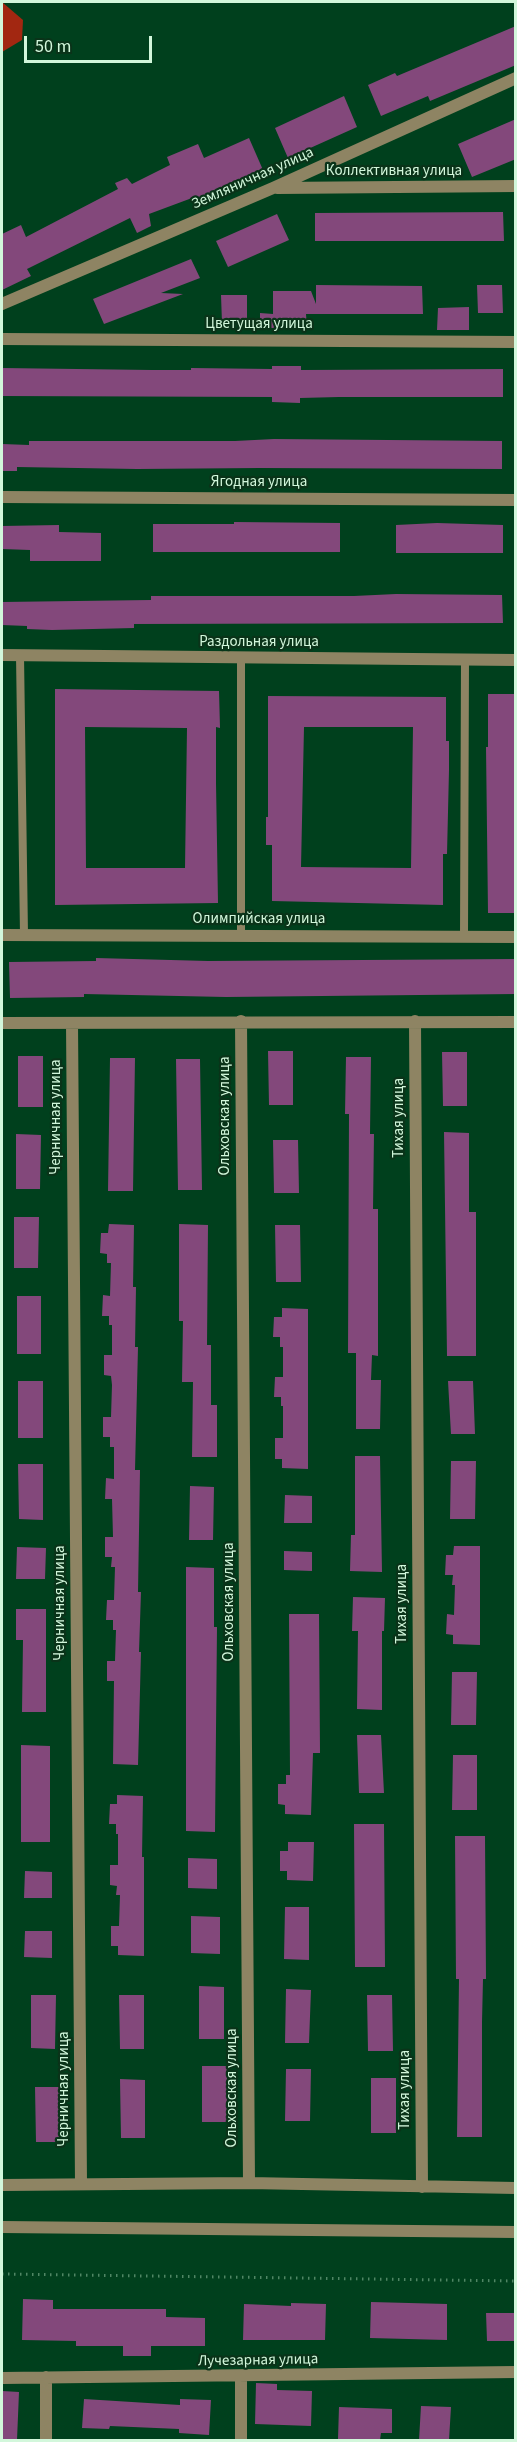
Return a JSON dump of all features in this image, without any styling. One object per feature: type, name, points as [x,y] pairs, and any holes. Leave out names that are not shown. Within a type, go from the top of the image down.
[{"type":"street","name":"Земляничная улица","points":[[2,304],[273,188],[516,78]]},
{"type":"street","name":"Коллективная улица","points":[[273,188],[516,186]]},
{"type":"street","name":"Цветущая улица","points":[[2,339],[516,342]]},
{"type":"street","name":"Ягодная улица","points":[[2,496],[516,500]]},
{"type":"street","name":"Раздольная улица","points":[[2,655],[516,660]]},
{"type":"street","name":"Олимпийская улица","points":[[2,935],[516,936]]},
{"type":"street","name":"Ольховская улица","points":[[241,1021],[249,2182]]},
{"type":"street","name":"Тихая улица","points":[[415,1021],[422,2187]]},
{"type":"street","points":[[2,1023],[516,1022]]},
{"type":"street","name":"Черничная улица","points":[[72,1023],[81,2183]]},
{"type":"street","points":[[2,2185],[249,2182],[516,2188]]},
{"type":"street","points":[[2,2227],[516,2232]]},
{"type":"street","name":"Лучезарная улица","points":[[2,2378],[516,2372]]},
{"type":"street","points":[[241,2376],[241,2440]]},
{"type":"street","points":[[46,2377],[46,2440]]},
{"type":"lane","points":[[20,655],[24,935]]},
{"type":"lane","points":[[241,659],[241,935]]},
{"type":"lane","points":[[464,935],[465,659]]},
{"type":"path","points":[[2,2274],[516,2281]]},
{"type":"shaded area","points":[[2,2],[23,20],[22,40],[2,52]]},
{"type":"building","points":[[516,26],[516,65],[430,101],[428,96],[381,116],[368,85],[395,73],[397,76]]},
{"type":"building","points":[[344,96],[357,127],[288,158],[275,128]]},
{"type":"building","points":[[516,119],[516,159],[472,177],[458,144]]},
{"type":"building","points":[[249,138],[263,170],[194,202],[192,198],[149,214],[151,226],[137,233],[130,218],[27,269],[31,276],[2,290],[2,234],[21,225],[26,237],[118,189],[115,183],[127,178],[132,184],[170,165],[167,157],[198,144],[204,158]]},
{"type":"building","points":[[503,212],[504,241],[315,241],[315,213]]},
{"type":"building","points":[[277,214],[289,240],[228,267],[216,241]]},
{"type":"building","points":[[191,259],[200,278],[161,293],[183,294],[104,324],[93,299]]},
{"type":"building","points":[[316,285],[422,286],[423,314],[306,314],[307,328],[260,328],[260,313],[273,314],[273,291],[311,291],[316,304]]},
{"type":"building","points":[[477,285],[502,285],[503,313],[478,313]]},
{"type":"building","points":[[221,295],[247,295],[247,323],[222,323]]},
{"type":"building","points":[[469,307],[469,330],[437,330],[438,308]]},
{"type":"building","points":[[272,366],[301,366],[301,370],[503,369],[503,397],[300,398],[300,403],[272,402],[272,397],[2,396],[2,368],[191,370],[191,368],[272,369]]},
{"type":"building","points":[[274,439],[502,441],[502,469],[17,467],[17,471],[2,471],[2,444],[29,445],[29,441]]},
{"type":"building","points":[[234,522],[340,523],[340,552],[153,552],[153,524],[234,524]]},
{"type":"building","points":[[437,523],[503,525],[503,553],[396,553],[396,525]]},
{"type":"building","points":[[59,525],[59,532],[101,533],[101,561],[30,561],[30,550],[2,549],[2,526]]},
{"type":"building","points":[[502,595],[503,623],[134,624],[134,628],[52,630],[2,625],[2,602],[151,600],[151,596]]},
{"type":"building","points":[[55,689],[219,691],[220,728],[216,727],[218,903],[55,905]],"holes":[[[85,727],[187,728],[185,868],[86,868]]]},
{"type":"building","points":[[488,694],[516,694],[516,913],[488,913],[486,747],[488,747]]},
{"type":"building","points":[[268,696],[446,697],[446,741],[449,741],[449,770],[447,854],[443,854],[443,905],[272,901],[272,845],[266,845],[266,817],[268,817]],"holes":[[[304,727],[413,727],[411,868],[301,867]]]},
{"type":"building","points":[[96,958],[208,961],[516,959],[516,994],[226,997],[84,994],[84,997],[10,998],[9,962],[96,961]]},
{"type":"building","points":[[268,1051],[293,1051],[293,1105],[269,1105]]},
{"type":"building","points":[[442,1052],[467,1052],[467,1106],[443,1106]]},
{"type":"building","points":[[18,1056],[43,1056],[43,1107],[18,1107]]},
{"type":"building","points":[[346,1057],[371,1057],[370,1134],[374,1134],[373,1209],[378,1209],[378,1356],[372,1355],[371,1380],[381,1380],[380,1429],[356,1429],[356,1353],[348,1353],[349,1114],[345,1114]]},
{"type":"building","points":[[110,1058],[135,1058],[133,1191],[108,1191]]},
{"type":"building","points":[[176,1059],[200,1059],[202,1190],[178,1190]]},
{"type":"building","points":[[444,1132],[469,1133],[469,1212],[476,1212],[476,1356],[447,1356]]},
{"type":"building","points":[[16,1134],[41,1135],[40,1189],[16,1189]]},
{"type":"building","points":[[273,1140],[298,1140],[299,1193],[274,1193]]},
{"type":"building","points":[[14,1217],[39,1217],[38,1268],[14,1268]]},
{"type":"building","points":[[109,1224],[134,1225],[133,1287],[136,1287],[135,1347],[138,1347],[135,1470],[140,1470],[138,1592],[141,1592],[138,1765],[113,1764],[114,1681],[107,1681],[107,1661],[115,1661],[116,1630],[113,1630],[113,1620],[106,1620],[107,1600],[114,1600],[115,1567],[111,1567],[112,1557],[105,1557],[105,1537],[113,1537],[112,1499],[105,1499],[106,1478],[114,1479],[114,1447],[110,1447],[110,1437],[103,1437],[103,1417],[111,1417],[111,1376],[104,1375],[104,1355],[112,1355],[112,1325],[109,1325],[109,1316],[102,1316],[103,1295],[110,1296],[111,1263],[107,1263],[107,1254],[100,1253],[101,1233],[108,1233]]},
{"type":"building","points":[[179,1224],[208,1225],[207,1345],[211,1345],[211,1405],[217,1405],[217,1457],[192,1457],[193,1382],[182,1382],[183,1321],[179,1321]]},
{"type":"building","points":[[275,1225],[300,1225],[301,1282],[276,1282]]},
{"type":"building","points":[[17,1296],[41,1296],[41,1354],[17,1354]]},
{"type":"building","points":[[282,1308],[308,1309],[308,1469],[282,1468],[282,1459],[275,1459],[275,1438],[283,1438],[283,1406],[281,1406],[281,1397],[274,1397],[275,1377],[283,1377],[283,1347],[280,1347],[280,1337],[273,1337],[274,1317],[282,1317]]},
{"type":"building","points":[[18,1381],[43,1381],[43,1438],[18,1438]]},
{"type":"building","points":[[448,1381],[473,1381],[475,1434],[451,1434]]},
{"type":"building","points":[[355,1456],[380,1456],[382,1572],[350,1571],[351,1535],[355,1535]]},
{"type":"building","points":[[451,1461],[476,1461],[475,1519],[450,1519]]},
{"type":"building","points":[[18,1464],[43,1464],[43,1520],[19,1519]]},
{"type":"building","points":[[190,1486],[214,1487],[213,1540],[189,1540]]},
{"type":"building","points":[[285,1495],[312,1496],[312,1523],[284,1523]]},
{"type":"building","points":[[454,1546],[480,1546],[480,1645],[453,1644],[453,1635],[446,1634],[447,1614],[454,1615],[455,1585],[452,1585],[453,1575],[445,1575],[446,1555],[453,1555]]},
{"type":"building","points":[[17,1547],[46,1548],[45,1579],[16,1579]]},
{"type":"building","points":[[284,1551],[312,1552],[312,1571],[284,1570]]},
{"type":"building","points":[[186,1567],[214,1568],[214,1627],[217,1627],[215,1832],[186,1831]]},
{"type":"building","points":[[353,1597],[385,1598],[384,1631],[382,1631],[382,1710],[357,1709],[358,1631],[352,1631]]},
{"type":"building","points":[[16,1609],[46,1609],[46,1712],[22,1712],[23,1640],[16,1640]]},
{"type":"building","points":[[289,1614],[319,1614],[320,1753],[313,1753],[311,1815],[285,1814],[285,1805],[278,1804],[278,1784],[286,1784],[286,1775],[290,1775]]},
{"type":"building","points":[[452,1672],[477,1672],[476,1725],[451,1725]]},
{"type":"building","points":[[357,1735],[381,1735],[384,1793],[359,1793]]},
{"type":"building","points":[[21,1745],[50,1746],[50,1842],[21,1842]]},
{"type":"building","points":[[453,1755],[477,1755],[477,1810],[452,1810]]},
{"type":"building","points":[[117,1795],[143,1796],[144,1956],[118,1955],[118,1946],[111,1946],[111,1926],[119,1926],[120,1895],[116,1895],[117,1886],[110,1885],[110,1865],[118,1865],[118,1834],[116,1834],[116,1824],[109,1824],[110,1804],[117,1804]]},
{"type":"building","points":[[354,1824],[384,1824],[385,1967],[355,1967]]},
{"type":"building","points":[[455,1836],[485,1836],[486,1979],[483,1979],[482,2137],[457,2137],[459,1979],[456,1979]]},
{"type":"building","points":[[288,1842],[314,1842],[313,1881],[287,1880],[287,1871],[280,1871],[280,1851],[288,1851]]},
{"type":"building","points":[[188,1858],[217,1859],[217,1889],[188,1888]]},
{"type":"building","points":[[25,1871],[52,1872],[52,1898],[24,1898]]},
{"type":"building","points":[[285,1907],[309,1907],[309,1960],[284,1959]]},
{"type":"building","points":[[191,1916],[220,1917],[220,1954],[191,1953]]},
{"type":"building","points":[[25,1931],[52,1931],[52,1958],[24,1957]]},
{"type":"building","points":[[199,1986],[224,1987],[224,2039],[199,2039]]},
{"type":"building","points":[[286,1989],[311,1990],[309,2043],[285,2043]]},
{"type":"building","points":[[31,1995],[56,1995],[55,2049],[31,2048]]},
{"type":"building","points":[[119,1995],[144,1995],[144,2049],[120,2049]]},
{"type":"building","points":[[367,1995],[392,1995],[393,2051],[368,2051]]},
{"type":"building","points":[[202,2066],[227,2066],[227,2122],[202,2122]]},
{"type":"building","points":[[286,2069],[311,2069],[310,2121],[285,2121]]},
{"type":"building","points":[[371,2078],[396,2078],[396,2133],[371,2133]]},
{"type":"building","points":[[120,2079],[145,2080],[145,2138],[121,2138]]},
{"type":"building","points":[[35,2087],[60,2087],[61,2142],[36,2142]]},
{"type":"building","points":[[23,2299],[53,2300],[53,2309],[166,2309],[166,2317],[205,2318],[205,2346],[151,2346],[151,2356],[123,2356],[123,2346],[76,2346],[76,2341],[22,2340]]},
{"type":"building","points":[[371,2302],[447,2304],[447,2340],[370,2338]]},
{"type":"building","points":[[291,2303],[326,2304],[325,2340],[243,2340],[244,2304],[291,2306]]},
{"type":"building","points":[[486,2313],[516,2313],[516,2341],[487,2341]]},
{"type":"building","points":[[256,2383],[277,2384],[277,2390],[312,2391],[311,2426],[255,2424]]},
{"type":"building","points":[[2,2391],[19,2392],[17,2440],[2,2440]]},
{"type":"building","points":[[84,2399],[180,2405],[180,2399],[211,2400],[209,2435],[179,2433],[179,2429],[110,2426],[109,2429],[82,2428]]},
{"type":"building","points":[[421,2406],[451,2407],[449,2440],[419,2440]]},
{"type":"building","points":[[339,2407],[392,2409],[392,2433],[381,2433],[380,2440],[338,2439]]}]
